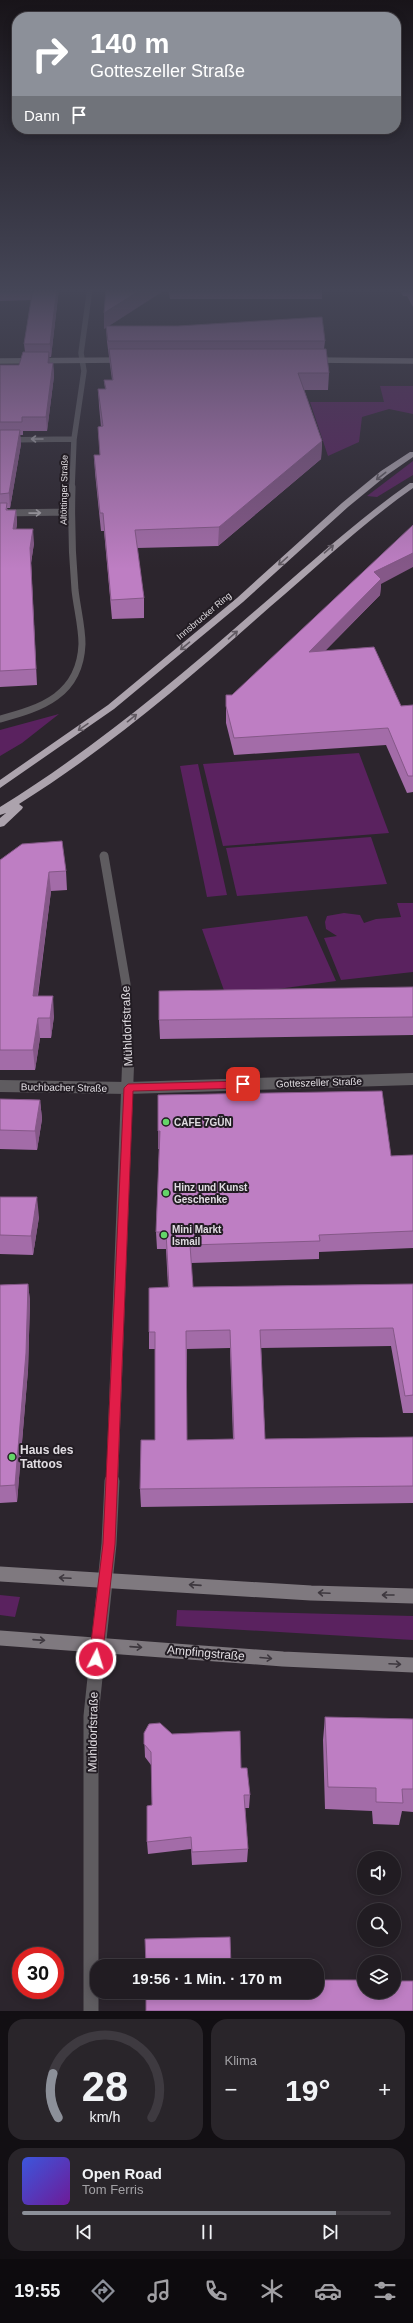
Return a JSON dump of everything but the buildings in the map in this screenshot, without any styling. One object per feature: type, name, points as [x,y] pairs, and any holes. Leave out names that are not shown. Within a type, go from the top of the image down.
[{"type":"highway","name":"Innsbrucker Ring","points":[[0,785],[111,707],[240,600],[345,505],[384,473],[413,454]]},
{"type":"highway","points":[[0,812],[38,789],[102,742],[208,658],[327,551],[377,509],[413,485]]},
{"type":"highway","points":[[0,777],[36,760]]},
{"type":"highway","points":[[0,824],[38,789]]},
{"type":"main road","points":[[0,1574],[363,1595],[413,1596]]},
{"type":"main road","name":"Ampfingstraße","points":[[0,1638],[283,1659],[413,1665]]},
{"type":"street","name":"Altöttinger Straße","points":[[0,719],[34,710],[54,699],[66,689],[75,676],[82,654],[71,512],[74,439],[82,382]]},
{"type":"street","points":[[0,440],[74,439]]},
{"type":"street","points":[[0,513],[71,512]]},
{"type":"street","name":"Mühldorfstraße","points":[[91,2011],[91,1716],[97,1644],[110,1530],[128,1088],[126,984],[104,856]]},
{"type":"street","name":"Gotteszeller Straße","points":[[128,1088],[413,1079]]},
{"type":"street","name":"Buchbacher Straße","points":[[0,1086],[128,1088]]},
{"type":"shaded area","points":[[380,386],[413,386],[413,414],[389,409],[362,417],[359,442],[328,456],[310,402],[384,402]]},
{"type":"shaded area","points":[[413,461],[413,475],[377,497],[367,496]]},
{"type":"shaded area","points":[[59,714],[22,743],[0,756],[0,730]]},
{"type":"shaded area","points":[[359,753],[389,833],[223,846],[203,764]]},
{"type":"shaded area","points":[[198,764],[227,895],[207,897],[180,766]]},
{"type":"shaded area","points":[[371,837],[387,884],[237,896],[226,848]]},
{"type":"shaded area","points":[[397,903],[413,903],[413,972],[341,980],[324,938],[337,936],[326,929],[325,922],[327,916],[344,913],[360,915],[364,923],[376,919],[401,917]]},
{"type":"shaded area","points":[[307,916],[336,981],[226,996],[202,929]]},
{"type":"shaded area","points":[[0,1595],[20,1597],[15,1617],[0,1615]]},
{"type":"shaded area","points":[[177,1610],[413,1616],[413,1640],[176,1626]]},
{"type":"place","name":"CAFE 7GÜN","points":[[166,1122]]},
{"type":"place","name":"Hinz und Kunst Geschenke","points":[[166,1193]]},
{"type":"place","name":"Mini Markt Ismail","points":[[164,1235]]},
{"type":"place","name":"Haus des Tattoos","points":[[12,1457]]},
{"type":"route","points":[[96,1659],[109,1544],[128,1088],[243,1084]]}]
